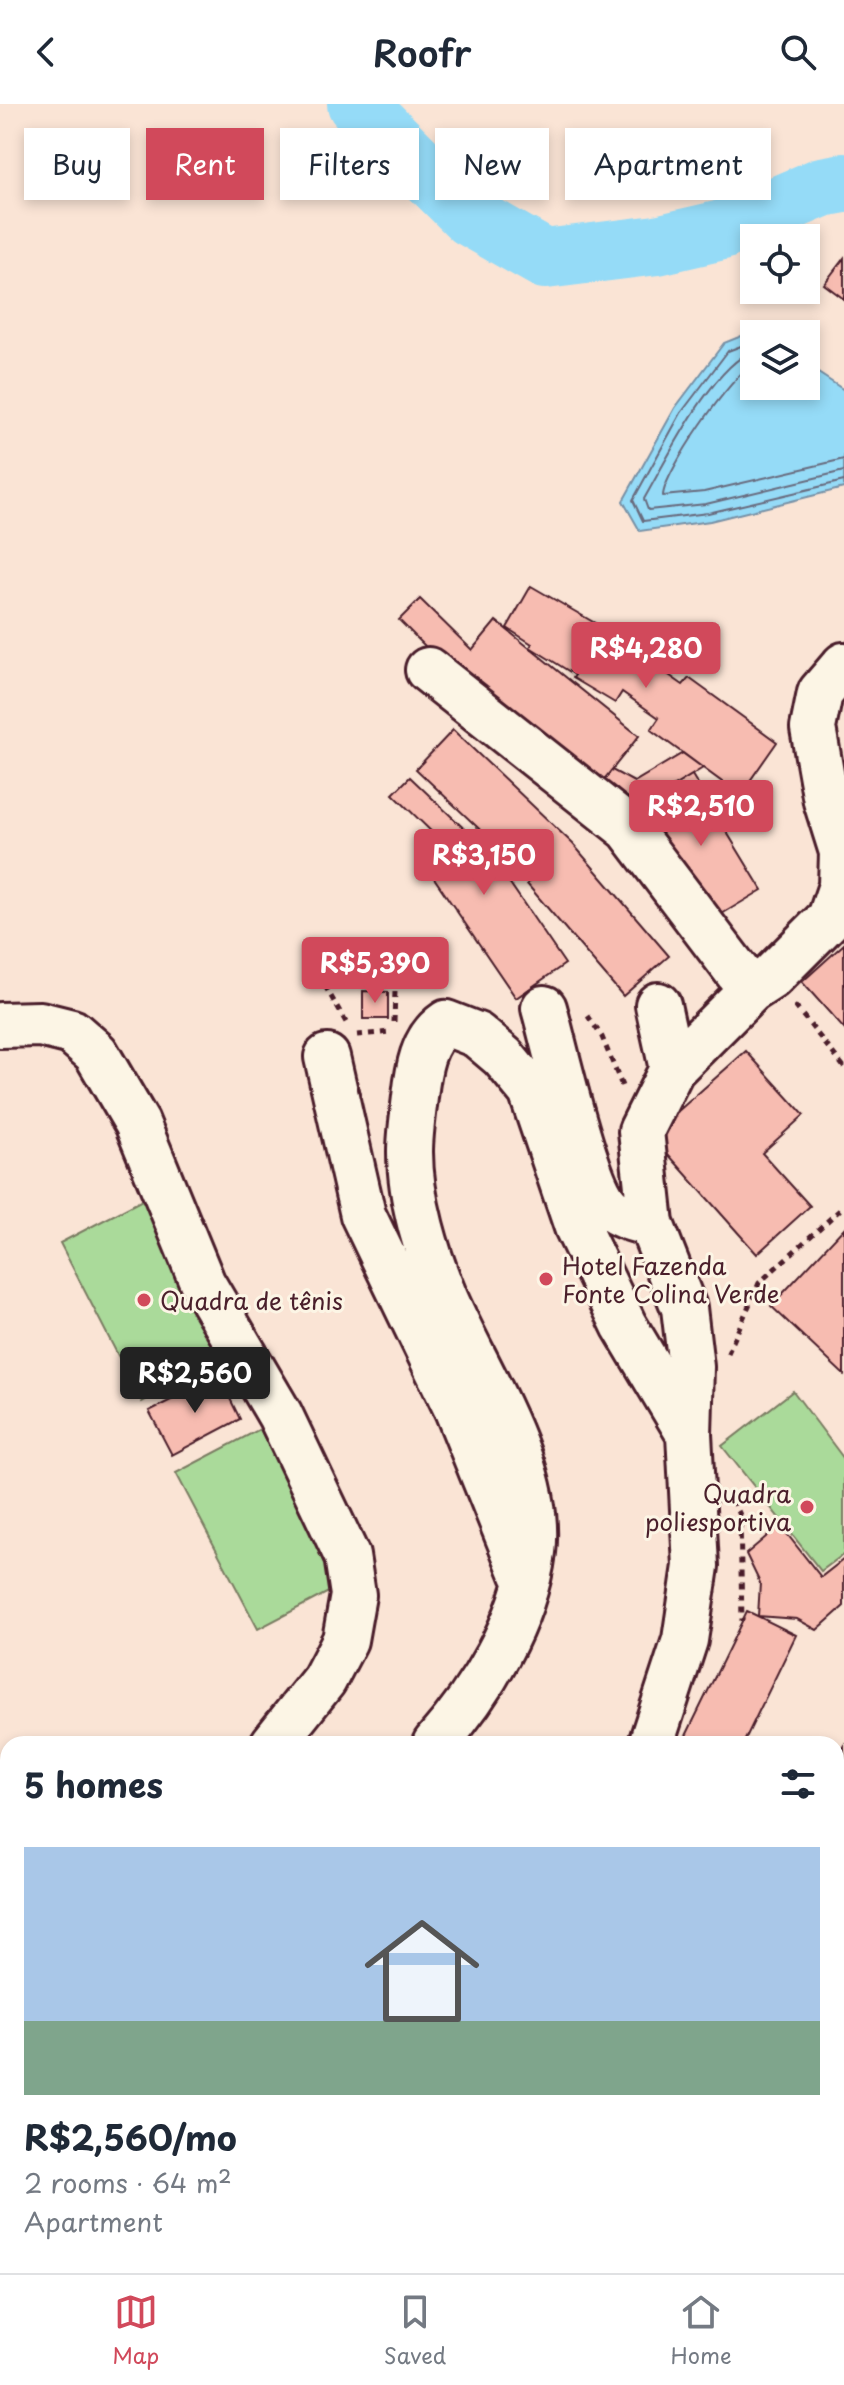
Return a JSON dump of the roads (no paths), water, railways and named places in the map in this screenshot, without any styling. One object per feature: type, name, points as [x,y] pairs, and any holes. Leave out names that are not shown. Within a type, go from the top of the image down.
[{"type":"lane","points":[[654,1736],[685,1640],[696,1566],[689,1434],[691,1367],[684,1308],[651,1224],[641,1131],[672,1069],[751,990],[771,977],[830,918],[841,886],[842,852],[826,801],[813,728],[820,693],[844,665]]},
{"type":"lane","points":[[428,670],[629,829],[751,990]]},
{"type":"lane","points":[[658,1005],[672,1069]]},
{"type":"lane","points":[[544,1008],[585,1155],[604,1201],[622,1216],[651,1224]]},
{"type":"lane","points":[[442,1736],[510,1632],[533,1551],[529,1483],[491,1391],[445,1297],[422,1230],[410,1153],[417,1071],[432,1032],[446,1023],[477,1035],[503,1057],[531,1091],[577,1227],[624,1325],[689,1434]]},
{"type":"lane","points":[[0,1025],[40,1024],[72,1032],[96,1053],[137,1123],[203,1284],[280,1415],[347,1556],[353,1595],[345,1640],[324,1680],[279,1736]]},
{"type":"lane","points":[[339,1046],[363,1215],[457,1410],[525,1580]]},
{"type":"water","points":[[740,337],[740,400],[820,400],[820,374],[844,390],[844,488],[710,521],[640,531],[623,501],[675,408],[724,343]]},
{"type":"waterway","points":[[357,104],[471,217],[545,259],[657,245],[722,230],[822,187],[844,183]]},
{"type":"place","name":"Hotel Fazenda Fonte Colina Verde","points":[[546,1279]]},
{"type":"place","name":"Quadra de tênis","points":[[144,1300]]},
{"type":"place","name":"Quadra poliesportiva","points":[[807,1507]]}]
